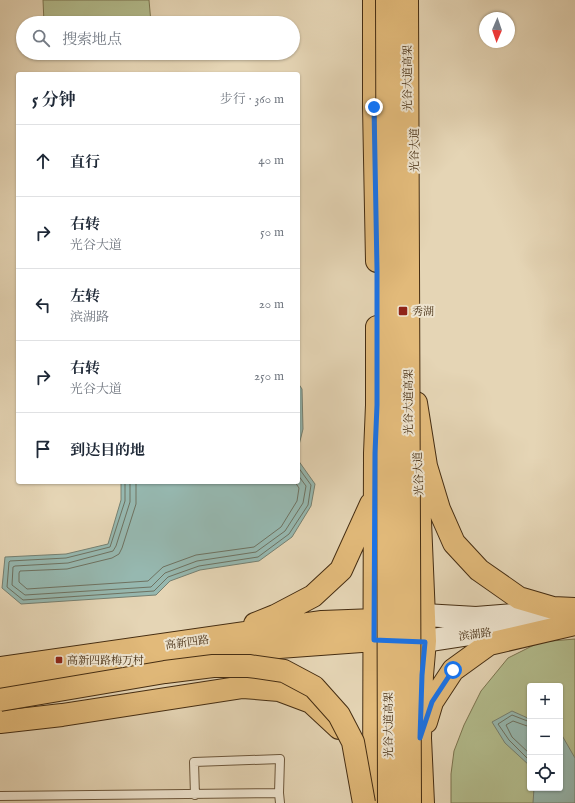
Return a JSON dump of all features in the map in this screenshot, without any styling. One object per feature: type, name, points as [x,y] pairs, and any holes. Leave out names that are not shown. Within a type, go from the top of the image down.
[{"type":"main road","points":[[224,637],[275,616],[313,596],[341,570],[372,503],[377,405],[374,0]]},
{"type":"main road","name":"光谷大道高架","points":[[387,0],[389,803]]},
{"type":"main road","name":"光谷大道高架","points":[[407,0],[410,803]]},
{"type":"main road","name":"光谷大道","points":[[414,0],[416,403],[425,642],[422,675],[420,738],[424,803]]},
{"type":"main road","points":[[416,403],[426,466],[438,509],[454,544],[479,570],[519,598],[553,608],[575,610]]},
{"type":"main road","points":[[374,803],[375,453]]},
{"type":"main road","name":"滨湖路","points":[[375,630],[424,615],[476,618],[575,610]]},
{"type":"main road","name":"高新四路","points":[[0,668],[322,622],[375,630]]},
{"type":"main road","points":[[420,738],[432,702],[453,670],[489,644],[575,624]]},
{"type":"main road","name":"滨湖路","points":[[375,630],[425,642],[477,634],[575,624]]},
{"type":"main road","name":"高新四路","points":[[0,685],[129,666],[279,647],[375,630]]},
{"type":"main road","points":[[0,700],[165,672],[213,666],[249,666],[284,671],[314,688],[339,716],[353,742],[364,803]]},
{"type":"main road","points":[[0,722],[62,715],[243,687],[279,690],[311,702],[338,726],[354,752],[365,784],[368,803]]},
{"type":"lane","points":[[195,795],[194,762],[280,759],[280,803]]},
{"type":"lane","points":[[0,796],[279,794]]},
{"type":"green space","points":[[43,0],[149,0],[150,16],[44,16]]},
{"type":"green space","points":[[575,639],[575,803],[451,803],[451,774],[454,751],[464,725],[481,691],[508,658],[540,642]]},
{"type":"water","points":[[300,386],[302,389],[303,429],[300,441]]},
{"type":"water","points":[[300,463],[315,484],[311,506],[292,537],[259,561],[200,570],[170,581],[156,595],[21,604],[2,588],[5,557],[66,554],[108,544],[121,500],[121,484],[300,484]]},
{"type":"water","points":[[512,711],[527,718],[527,763],[505,743],[492,722]]},
{"type":"water","points":[[563,737],[575,758],[575,803],[533,803],[534,791],[563,791]]},
{"type":"place","name":"秀湖","points":[[403,311]]},
{"type":"place","name":"高新四路梅万村","points":[[59,660]]},
{"type":"route","points":[[374,107],[377,269],[377,405],[375,453],[374,640],[425,642],[422,675],[420,738],[432,702],[453,670]]}]
